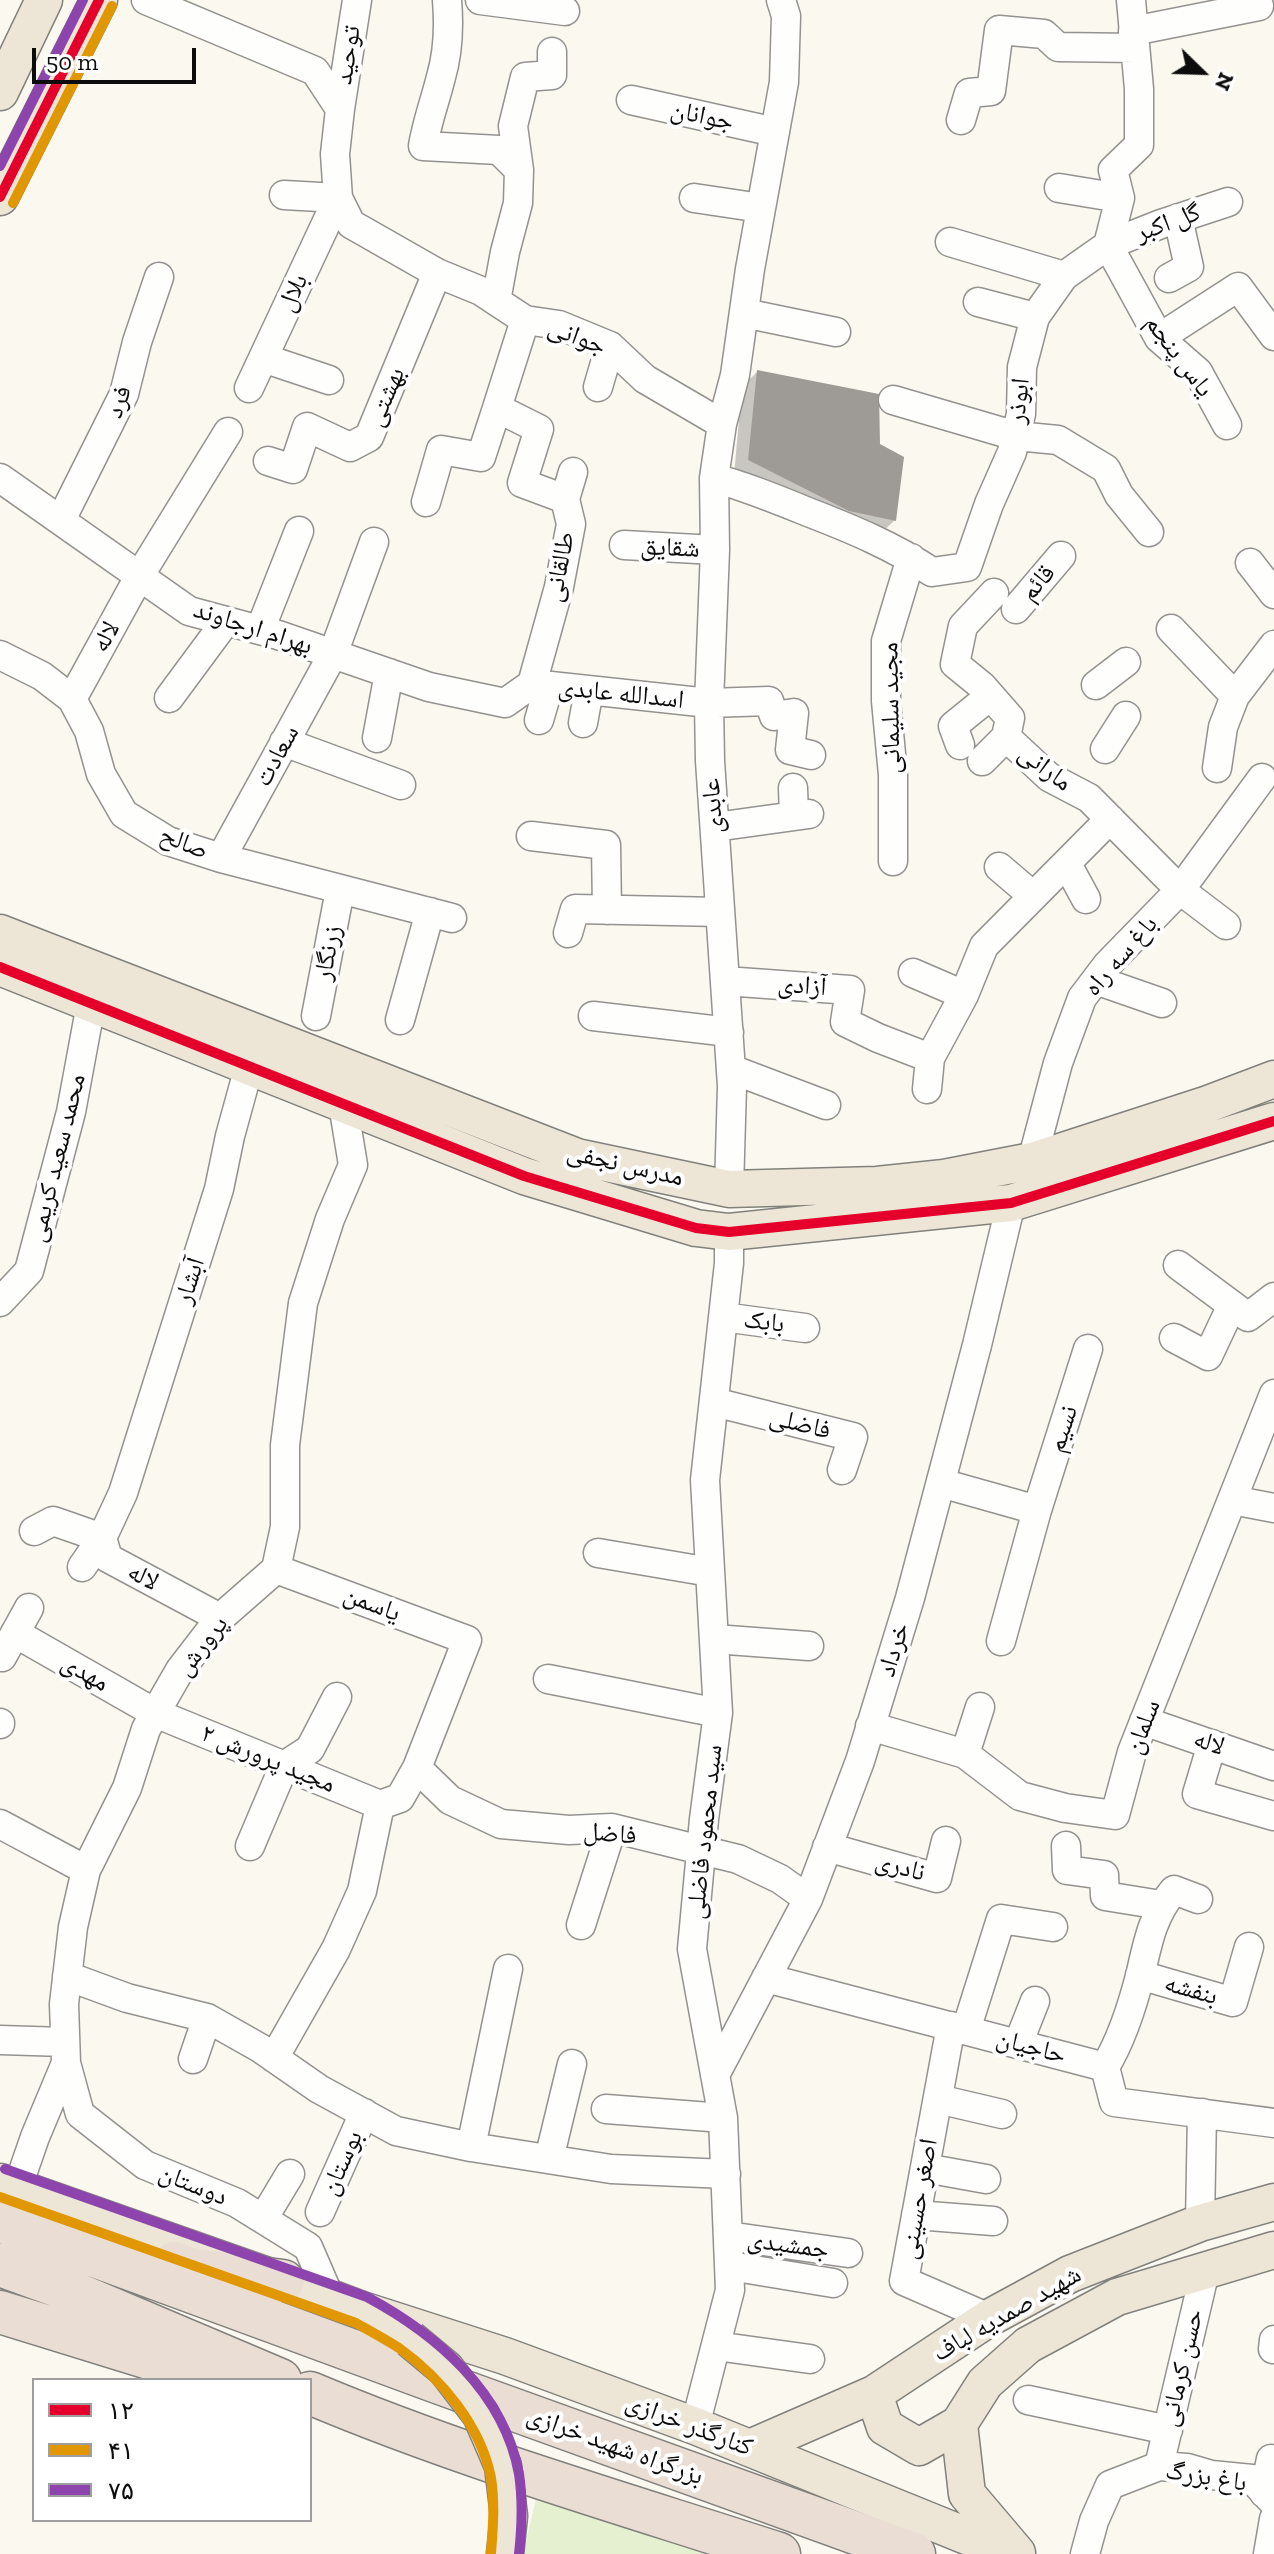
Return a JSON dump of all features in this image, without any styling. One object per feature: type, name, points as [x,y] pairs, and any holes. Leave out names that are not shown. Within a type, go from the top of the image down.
[{"type":"highway","points":[[4,2198],[194,2270],[283,2281]]},
{"type":"highway","name":"بزرگراه شهید خرازی","points":[[4,2198],[914,2554]]},
{"type":"highway","points":[[0,2265],[58,2286],[275,2378]]},
{"type":"highway","points":[[0,2312],[213,2378]]},
{"type":"highway","name":"بزرگراه شهید خرازی","points":[[312,2394],[460,2451],[779,2554]]},
{"type":"highway","points":[[312,2408],[460,2451]]},
{"type":"main road","points":[[0,92],[44,0]]},
{"type":"main road","points":[[0,197],[99,0]]},
{"type":"main road","name":"مدرس نجفی","points":[[0,933],[117,1002],[249,1067],[524,1176],[696,1228],[729,1232],[1011,1203],[1274,1121]]},
{"type":"main road","name":"مدرس نجفی","points":[[0,967],[117,1002],[577,1157],[729,1189],[877,1185],[944,1178],[1032,1161],[1208,1104],[1274,1079]]},
{"type":"main road","name":"شهید صمدیه لباف","points":[[750,2448],[874,2394],[989,2318],[1070,2274],[1200,2223],[1274,2202]]},
{"type":"main road","name":"شهید صمدیه لباف","points":[[959,2424],[985,2383],[1028,2345],[1117,2297],[1274,2250]]},
{"type":"main road","points":[[283,2281],[346,2304],[410,2339],[446,2369],[481,2415],[503,2466],[509,2516],[505,2554]]},
{"type":"main road","name":"کنارگذر خرازی","points":[[346,2304],[505,2356],[695,2426],[1011,2554]]},
{"type":"main road","points":[[874,2394],[885,2427],[919,2447],[959,2424],[967,2494],[1018,2554]]},
{"type":"street","points":[[146,0],[315,71],[340,109],[335,154],[338,198],[284,195]]},
{"type":"street","name":"توحید","points":[[340,109],[357,0]]},
{"type":"street","points":[[447,0],[442,75],[428,115],[423,146],[499,150],[519,170]]},
{"type":"street","points":[[480,0],[565,11]]},
{"type":"street","points":[[722,424],[735,375],[784,82],[786,16],[781,0]]},
{"type":"street","points":[[1108,245],[1120,198],[1113,170],[1139,145],[1131,0]]},
{"type":"street","points":[[961,120],[969,93],[991,91],[999,30],[1044,34],[1058,47],[1134,40],[1263,4]]},
{"type":"street","points":[[496,301],[518,203],[519,170],[513,126],[525,77],[552,75],[552,52]]},
{"type":"street","name":"جوانان","points":[[631,100],[775,132]]},
{"type":"street","points":[[1059,188],[1120,198]]},
{"type":"street","name":"جوانی","points":[[338,198],[351,224],[437,273],[481,291],[525,320],[559,325],[610,346],[645,379],[722,424]]},
{"type":"street","name":"بلال","points":[[249,388],[338,198]]},
{"type":"street","points":[[694,198],[761,208]]},
{"type":"street","name":"گل اکبر","points":[[1108,245],[1228,202]]},
{"type":"street","points":[[1169,278],[1189,267],[1178,218]]},
{"type":"street","points":[[950,242],[1064,276]]},
{"type":"street","name":"ابوذر","points":[[714,478],[755,489],[852,529],[932,572],[967,567],[989,504],[1012,452],[1021,414],[1022,367],[1035,317],[1064,276],[1108,245]]},
{"type":"street","name":"یاس پنجم","points":[[1108,245],[1159,338],[1198,372],[1227,425]]},
{"type":"street","name":"بهشتی","points":[[268,461],[293,469],[307,427],[350,447],[369,437],[437,273]]},
{"type":"street","name":"فرد","points":[[61,520],[124,394],[137,342],[159,277]]},
{"type":"street","points":[[1159,338],[1238,287],[1274,336]]},
{"type":"street","points":[[978,302],[1035,317]]},
{"type":"street","points":[[744,313],[836,332]]},
{"type":"street","points":[[426,502],[441,450],[481,457],[525,320]]},
{"type":"street","points":[[598,387],[610,346]]},
{"type":"street","points":[[263,358],[329,380]]},
{"type":"street","points":[[893,400],[1016,436],[1058,440],[1106,469],[1119,495],[1149,532]]},
{"type":"street","name":"طالقانی","points":[[497,408],[539,429],[522,483],[565,499],[571,524],[541,685]]},
{"type":"street","name":"عابدی","points":[[722,424],[714,478],[715,550],[709,703],[731,1069],[729,1189]]},
{"type":"street","points":[[140,575],[228,432]]},
{"type":"street","points":[[565,499],[573,472]]},
{"type":"street","name":"بهرام ارجاوند","points":[[0,478],[189,611],[260,630],[429,687],[505,703],[541,685]]},
{"type":"street","points":[[260,630],[299,531]]},
{"type":"street","name":"سعادت","points":[[221,858],[333,654],[374,542]]},
{"type":"street","name":"شقایق","points":[[624,545],[715,550]]},
{"type":"street","name":"قائم","points":[[1005,601],[1061,556]]},
{"type":"street","name":"مجید سلیمانی","points":[[893,861],[893,775],[886,701],[886,641],[911,558]]},
{"type":"street","points":[[1250,563],[1274,594]]},
{"type":"street","name":"لاله","points":[[72,699],[140,575]]},
{"type":"street","name":"مارانی","points":[[1005,601],[963,626],[955,664],[1010,718],[1006,737],[1049,777],[1089,798],[1180,890],[1226,925]]},
{"type":"street","points":[[169,698],[226,621]]},
{"type":"street","points":[[1171,629],[1235,696]]},
{"type":"street","points":[[1217,768],[1223,727],[1235,696],[1274,645]]},
{"type":"street","name":"صالح","points":[[0,655],[42,676],[72,699],[89,731],[101,774],[124,814],[168,841],[221,858],[441,915],[400,1020]]},
{"type":"street","points":[[1096,685],[1126,662]]},
{"type":"street","points":[[377,738],[389,673]]},
{"type":"street","points":[[539,720],[541,685]]},
{"type":"street","name":"اسدالله عابدی","points":[[541,685],[709,703],[769,701],[774,716],[794,713],[790,750],[811,755]]},
{"type":"street","points":[[583,723],[589,690]]},
{"type":"street","points":[[990,696],[953,726],[971,753],[1006,737]]},
{"type":"street","points":[[1105,749],[1126,716]]},
{"type":"street","points":[[284,742],[401,785]]},
{"type":"street","name":"باغ سه راه","points":[[1032,1161],[1058,1063],[1082,998],[1180,890],[1262,778]]},
{"type":"street","points":[[715,827],[798,806]]},
{"type":"street","points":[[927,1089],[930,1058],[964,995],[984,946],[1110,819]]},
{"type":"street","points":[[531,836],[606,845],[607,910]]},
{"type":"street","points":[[1067,864],[1086,899]]},
{"type":"street","points":[[999,867],[1033,896]]},
{"type":"street","name":"زرنگار","points":[[316,1016],[340,890]]},
{"type":"street","points":[[568,933],[575,909],[720,912]]},
{"type":"street","points":[[913,973],[964,995]]},
{"type":"street","points":[[1096,980],[1162,1003]]},
{"type":"street","name":"آزادی","points":[[725,981],[850,990],[845,1022],[930,1058]]},
{"type":"street","name":"محمد سعید کریمی","points":[[0,1302],[29,1271],[71,1112],[117,1002]]},
{"type":"street","points":[[593,1016],[729,1032]]},
{"type":"street","name":"آبشار","points":[[82,1567],[102,1538],[123,1493],[219,1189],[249,1067]]},
{"type":"street","points":[[731,1069],[826,1105]]},
{"type":"street","points":[[276,1569],[285,1527],[285,1445],[303,1303],[330,1219],[353,1165],[343,1104]]},
{"type":"street","name":"خرداد","points":[[715,2075],[808,1899],[860,1761],[910,1598],[1011,1203]]},
{"type":"street","name":"سید محمود فاضلی","points":[[695,2426],[730,2290],[723,2118],[692,1949],[718,1713],[705,1480],[729,1232]]},
{"type":"street","points":[[1178,1265],[1248,1317],[1274,1297]]},
{"type":"street","points":[[1174,1338],[1208,1356],[1232,1305]]},
{"type":"street","name":"بابک","points":[[723,1317],[805,1328]]},
{"type":"street","name":"نسیم","points":[[1001,1641],[1037,1510],[1088,1349]]},
{"type":"street","name":"سلمان","points":[[870,1726],[965,1754],[1020,1796],[1065,1808],[1115,1815],[1132,1752],[1274,1394]]},
{"type":"street","name":"فاضلی","points":[[714,1402],[853,1437],[842,1470]]},
{"type":"street","points":[[941,1483],[1037,1510]]},
{"type":"street","points":[[1232,1500],[1274,1508]]},
{"type":"street","name":"لاله","points":[[34,1531],[53,1521],[102,1538],[108,1558],[220,1618]]},
{"type":"street","points":[[598,1553],[710,1572]]},
{"type":"street","name":"پرورش","points":[[4,2198],[35,2137],[66,2053],[64,2004],[67,1976],[73,1927],[86,1870],[127,1788],[146,1729],[180,1670],[220,1618],[276,1569]]},
{"type":"street","name":"یاسمن","points":[[276,1569],[467,1640],[417,1768]]},
{"type":"street","name":"مهدی","points":[[29,1608],[8,1645],[155,1713]]},
{"type":"street","points":[[714,1639],[809,1646]]},
{"type":"street","points":[[548,1679],[718,1713]]},
{"type":"street","points":[[250,1846],[284,1766],[310,1749],[337,1697]]},
{"type":"street","points":[[965,1754],[980,1707]]},
{"type":"street","name":"مجید پرورش ۲","points":[[155,1713],[380,1805]]},
{"type":"street","name":"لاله","points":[[1144,1721],[1274,1766]]},
{"type":"street","points":[[1212,1744],[1197,1794],[1274,1816]]},
{"type":"street","points":[[274,2058],[336,1949],[362,1891],[380,1805],[400,1798],[417,1768]]},
{"type":"street","name":"فاضل","points":[[417,1768],[450,1800],[501,1824],[569,1830],[612,1828],[738,1859],[780,1879],[808,1899]]},
{"type":"street","points":[[0,1824],[86,1870]]},
{"type":"street","points":[[581,1925],[612,1828]]},
{"type":"street","name":"نادری","points":[[827,1847],[937,1878],[946,1841]]},
{"type":"street","points":[[1066,1846],[1067,1870],[1104,1875],[1105,1896],[1161,1905]]},
{"type":"street","points":[[1198,1899],[1174,1890],[1161,1905],[1150,1931],[1140,1975],[1116,2049],[1105,2067],[1114,2102],[1202,2113],[1270,2112]]},
{"type":"street","name":"اصغر حسینی","points":[[989,2318],[904,2281],[938,2099],[958,2028],[1001,1919],[1053,1927]]},
{"type":"street","name":"بنفشه","points":[[1140,1975],[1233,2002],[1249,1947]]},
{"type":"street","points":[[471,2147],[508,1969]]},
{"type":"street","points":[[67,1976],[127,1998],[207,2018],[319,2089],[396,2131],[471,2147],[611,2169],[726,2174]]},
{"type":"street","name":"حاجیان","points":[[766,1978],[1105,2067]]},
{"type":"street","points":[[1018,2044],[1035,2001]]},
{"type":"street","points":[[193,2059],[207,2018]]},
{"type":"street","points":[[0,2040],[66,2053]]},
{"type":"street","name":"دوستان","points":[[66,2053],[80,2114],[145,2165],[237,2203],[308,2247],[346,2304]]},
{"type":"street","points":[[549,2159],[572,2064]]},
{"type":"street","points":[[938,2099],[1002,2114]]},
{"type":"street","points":[[606,2109],[723,2118]]},
{"type":"street","name":"بوستان","points":[[320,2212],[364,2113]]},
{"type":"street","points":[[1200,2223],[1202,2113]]},
{"type":"street","points":[[925,2168],[986,2179]]},
{"type":"street","points":[[263,2219],[290,2174]]},
{"type":"street","points":[[916,2215],[993,2221]]},
{"type":"street","name":"جمشیدی","points":[[728,2236],[848,2253]]},
{"type":"street","points":[[730,2266],[833,2283]]},
{"type":"street","name":"حسن کرمانی","points":[[1159,2466],[1205,2271]]},
{"type":"street","points":[[716,2346],[810,2359]]},
{"type":"street","points":[[1028,2400],[1168,2430]]},
{"type":"street","points":[[1269,2498],[1271,2459]]},
{"type":"street","name":"باغ بزرگ","points":[[1085,2554],[1094,2521],[1110,2485],[1159,2466],[1252,2479],[1269,2498]]},
{"type":"street","points":[[1268,2554],[1274,2519]]},
{"type":"green space","points":[[537,2495],[708,2552],[523,2554]]},
{"type":"building","points":[[757,370],[879,394],[880,444],[904,457],[896,521],[849,511],[748,460]]},
{"type":"transit line","name":"۷۵","points":[[0,166],[83,0]]},
{"type":"transit line","name":"۱۲","points":[[0,197],[99,0]]},
{"type":"transit line","name":"۴۱","points":[[13,203],[112,6]]},
{"type":"transit line","name":"۱۲","points":[[0,967],[524,1176],[696,1228],[729,1232],[1011,1203],[1274,1121]]},
{"type":"transit line","name":"۷۵","points":[[5,2169],[367,2297],[418,2329],[463,2369],[499,2417],[519,2474],[519,2554]]},
{"type":"transit line","name":"۴۱","points":[[0,2197],[356,2323],[399,2348],[444,2389],[469,2422],[478,2440],[491,2478],[491,2553]]}]
